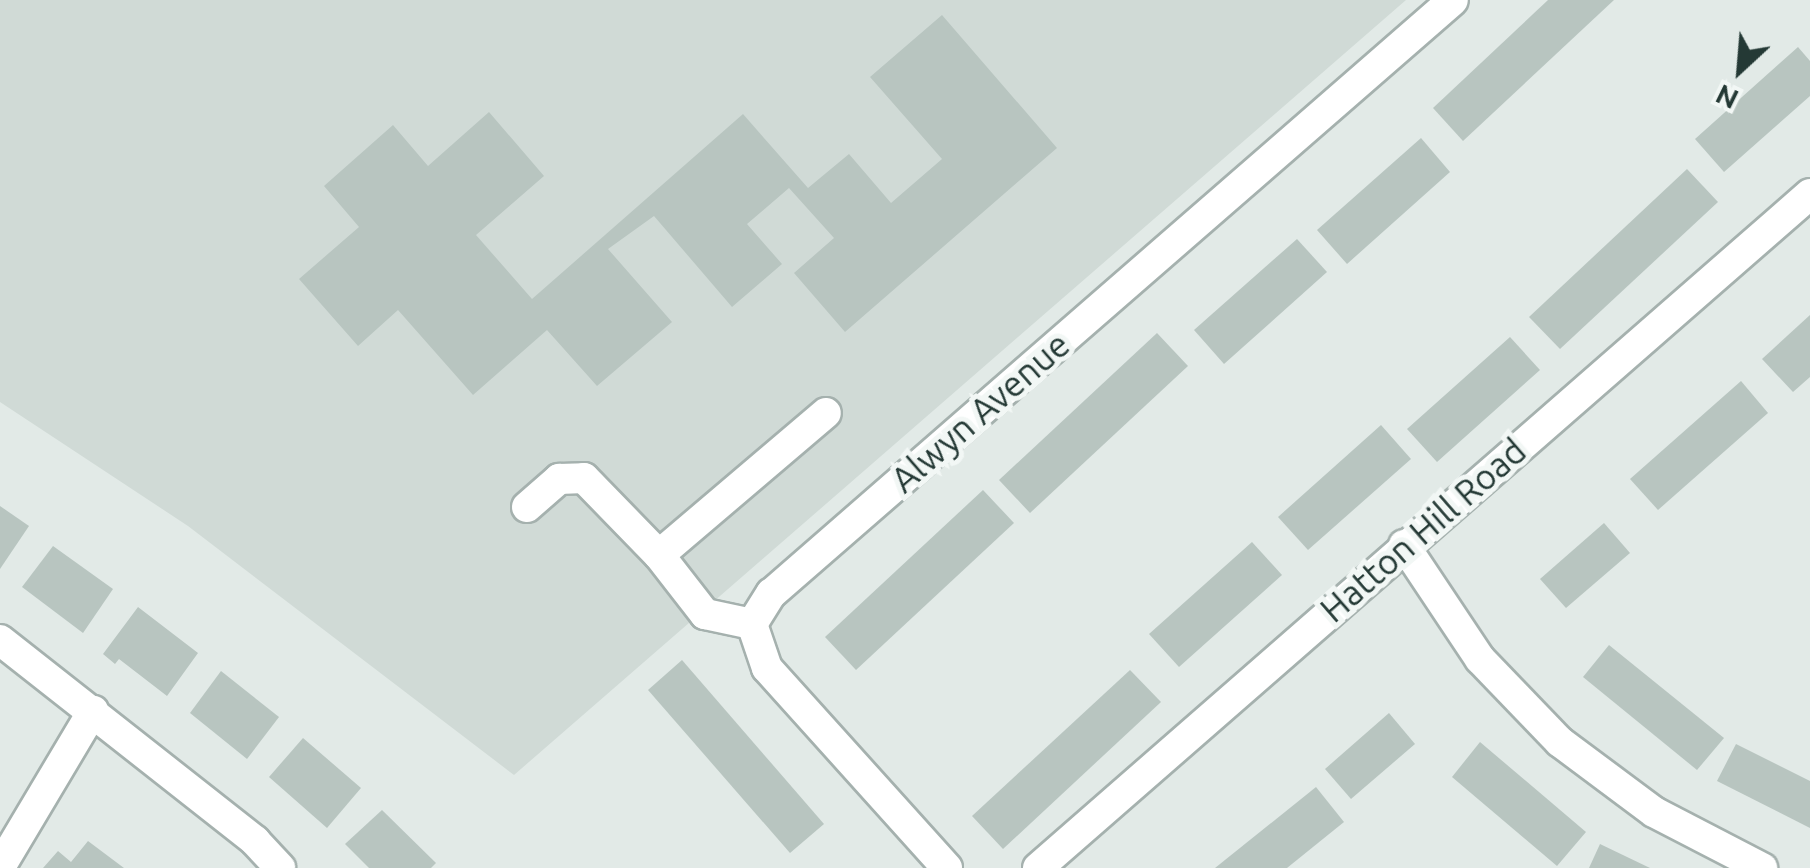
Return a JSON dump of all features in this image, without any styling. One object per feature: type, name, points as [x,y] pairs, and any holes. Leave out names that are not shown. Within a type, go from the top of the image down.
[{"type":"street","name":"Alwyn Avenue","points":[[752,624],[771,594],[1453,0]]},
{"type":"street","name":"Hatton Hill Road","points":[[1038,868],[1810,194]]},
{"type":"street","points":[[658,554],[826,413]]},
{"type":"street","points":[[527,507],[559,479],[569,475],[584,478],[658,554],[706,614],[752,624],[767,668],[948,868]]},
{"type":"street","points":[[1404,545],[1480,659],[1560,742],[1654,812],[1762,868]]},
{"type":"street","points":[[0,640],[255,841],[280,868]]},
{"type":"street","points":[[0,867],[94,711]]},
{"type":"shaded area","points":[[0,0],[1406,0],[514,775],[188,526],[0,402]]},
{"type":"building","points":[[1548,0],[1614,0],[1463,141],[1433,108]]},
{"type":"building","points":[[942,15],[1057,148],[845,332],[794,273],[834,238],[789,188],[747,224],[782,264],[732,307],[654,216],[608,249],[672,322],[597,386],[547,330],[473,395],[398,310],[358,346],[299,279],[359,227],[324,186],[393,125],[428,166],[489,112],[544,176],[476,235],[532,299],[743,114],[808,188],[849,154],[891,203],[942,159],[870,77]]},
{"type":"building","points":[[1798,47],[1810,61],[1810,96],[1724,172],[1695,139]]},
{"type":"building","points":[[1421,138],[1450,172],[1347,264],[1317,230]]},
{"type":"building","points":[[1687,169],[1718,202],[1560,349],[1529,317]]},
{"type":"building","points":[[1297,239],[1327,272],[1224,364],[1194,330]]},
{"type":"building","points":[[1810,315],[1810,377],[1793,392],[1762,359]]},
{"type":"building","points":[[1157,333],[1188,366],[1030,513],[999,480]]},
{"type":"building","points":[[1510,337],[1540,370],[1437,462],[1407,429]]},
{"type":"building","points":[[1741,381],[1768,413],[1658,510],[1630,479]]},
{"type":"building","points":[[1381,425],[1411,459],[1308,550],[1278,517]]},
{"type":"building","points":[[983,490],[1014,523],[856,670],[825,637]]},
{"type":"building","points":[[0,506],[29,526],[0,569]]},
{"type":"building","points":[[1604,523],[1630,553],[1566,608],[1540,579]]},
{"type":"building","points":[[1252,542],[1282,575],[1179,667],[1149,634]]},
{"type":"building","points":[[53,546],[113,589],[83,633],[22,587]]},
{"type":"building","points":[[138,607],[198,653],[167,696],[119,659],[115,664],[103,654]]},
{"type":"building","points":[[1609,645],[1724,738],[1697,770],[1583,677]]},
{"type":"building","points":[[682,660],[824,824],[790,853],[648,690]]},
{"type":"building","points":[[1130,670],[1161,702],[1003,849],[972,816]]},
{"type":"building","points":[[221,671],[279,717],[247,759],[190,713]]},
{"type":"building","points":[[1389,713],[1415,744],[1351,799],[1325,769]]},
{"type":"building","points":[[303,738],[361,788],[327,828],[269,777]]},
{"type":"building","points":[[1480,742],[1586,832],[1557,866],[1452,777]]},
{"type":"building","points":[[1736,744],[1810,781],[1810,828],[1717,781]]},
{"type":"building","points":[[1316,787],[1344,822],[1287,868],[1215,868]]},
{"type":"building","points":[[382,810],[436,863],[431,868],[369,868],[345,844]]},
{"type":"building","points":[[88,841],[124,868],[43,868],[58,851],[71,862]]},
{"type":"building","points":[[1600,844],[1650,868],[1589,868]]}]
